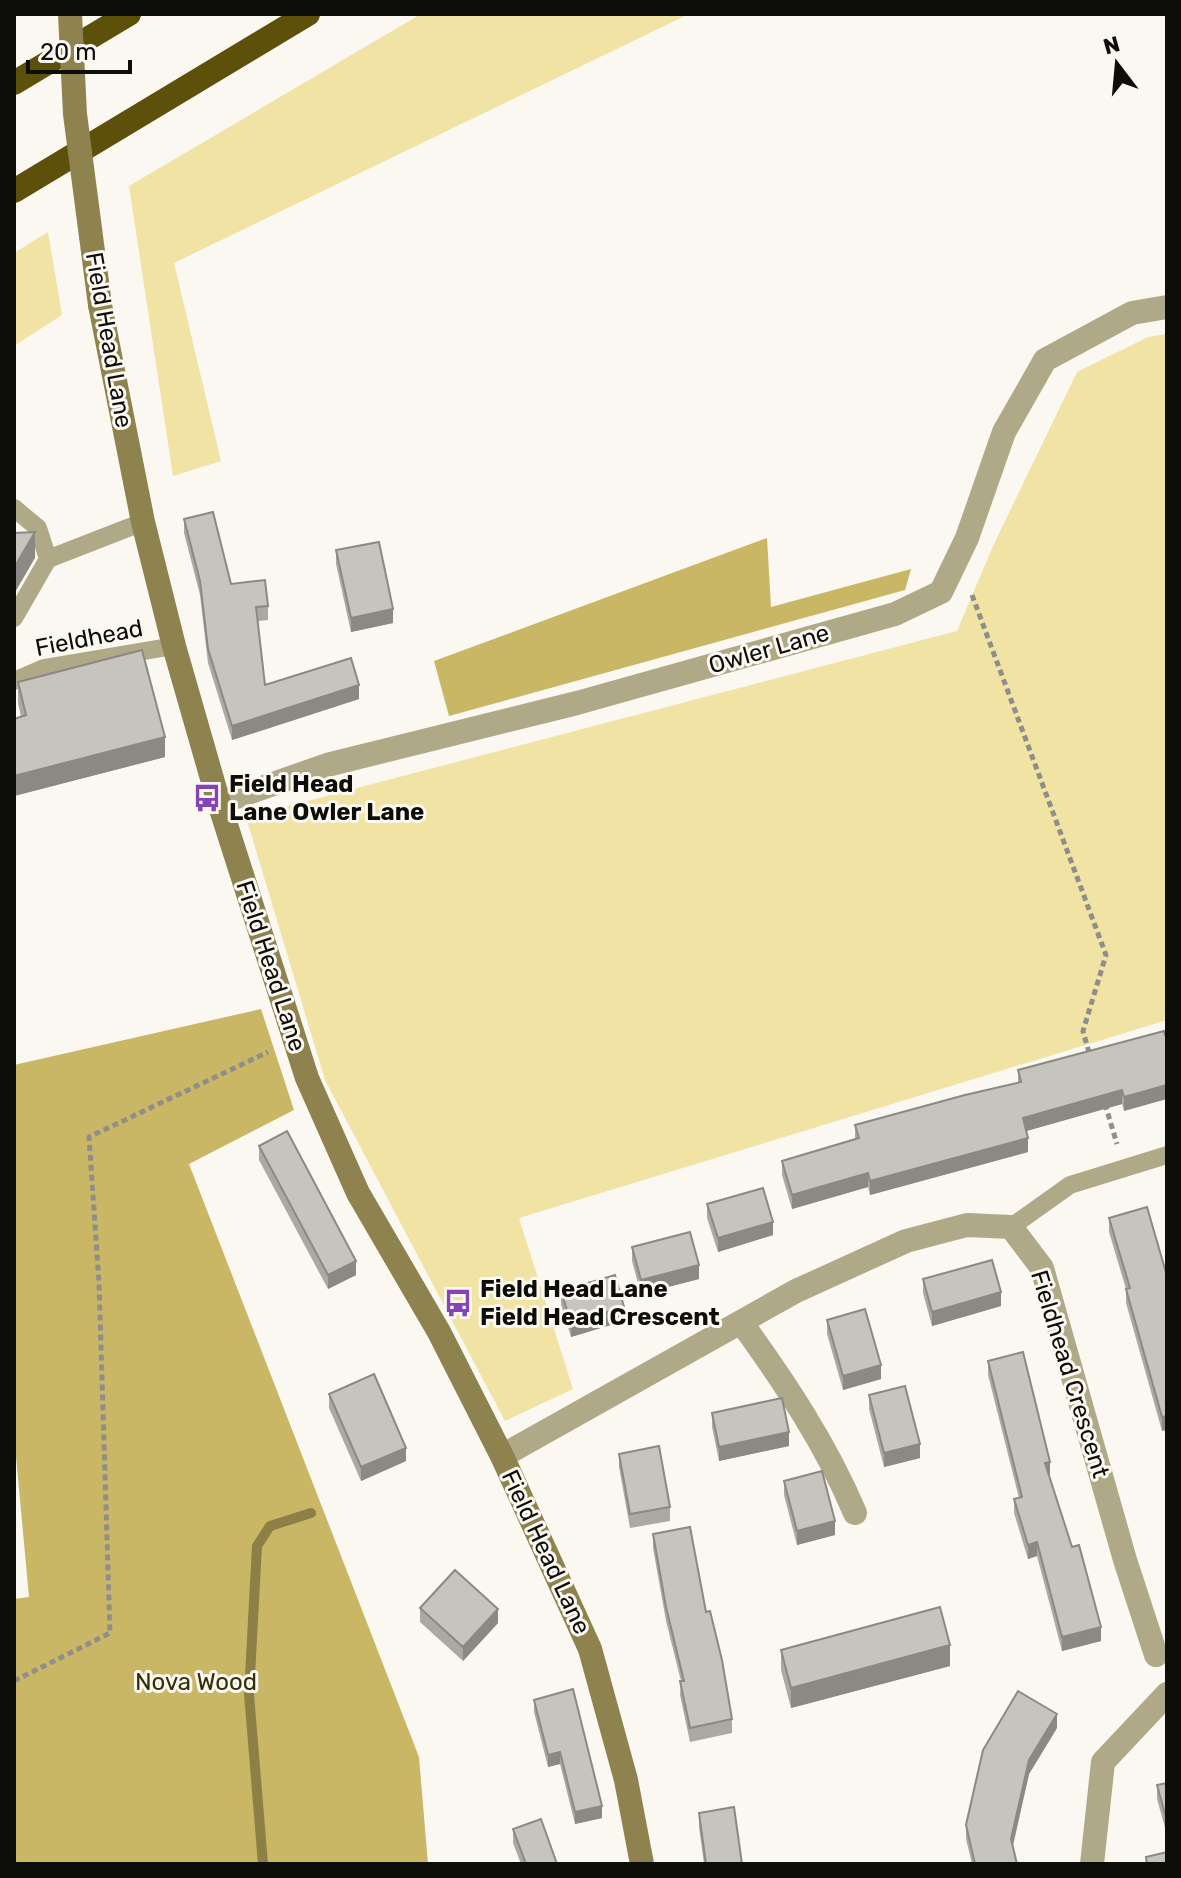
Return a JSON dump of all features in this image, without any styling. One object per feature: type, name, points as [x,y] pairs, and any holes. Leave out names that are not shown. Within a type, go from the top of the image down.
[{"type":"highway","points":[[14,83],[129,14]]},
{"type":"highway","points":[[14,191],[308,14]]},
{"type":"main road","name":"Field Head Lane","points":[[70,14],[75,114],[100,305],[143,522],[174,646],[219,803],[307,1078],[358,1193],[439,1332],[502,1456],[590,1649],[626,1780],[642,1864]]},
{"type":"street","name":"Owler Lane","points":[[219,803],[327,765],[577,703],[895,614],[941,592],[958,557],[1004,432],[1045,360],[1132,313],[1167,307]]},
{"type":"street","points":[[502,1456],[796,1291],[906,1241],[967,1225],[1011,1227]]},
{"type":"street","name":"Fieldhead Crescent","points":[[1011,1227],[1042,1268],[1125,1560],[1156,1655]]},
{"type":"street","points":[[741,1322],[791,1392],[837,1471],[855,1513]]},
{"type":"street","points":[[1092,1864],[1103,1762],[1167,1694]]},
{"type":"lane","points":[[14,508],[38,528],[48,559],[143,522]]},
{"type":"lane","name":"Fieldhead","points":[[14,618],[48,559]]},
{"type":"lane","name":"Fieldhead","points":[[14,681],[44,668],[174,646]]},
{"type":"lane","points":[[1011,1227],[1070,1185],[1167,1155]]},
{"type":"path","points":[[958,557],[1106,955],[1083,1031],[1092,1061]]},
{"type":"path","points":[[14,1681],[110,1633],[99,1283],[89,1137],[295,1039]]},
{"type":"path","points":[[1101,1092],[1124,1168]]},
{"type":"shaded area","points":[[421,14],[689,14],[174,263],[221,461],[173,476],[129,186]]},
{"type":"shaded area","points":[[48,232],[62,315],[14,346],[14,253]]},
{"type":"shaded area","points":[[1167,334],[1167,1020],[519,1218],[573,1389],[505,1421],[325,1080],[246,817],[957,631],[993,546],[1077,372],[1148,337]]},
{"type":"green space","points":[[767,538],[771,607],[911,569],[905,590],[449,716],[434,661]]},
{"type":"green space","name":"Nova Wood","points":[[261,1009],[294,1110],[189,1164],[419,1757],[428,1864],[14,1864],[14,1599],[29,1597],[14,1435],[14,1065]]},
{"type":"building","points":[[213,512],[231,584],[265,580],[268,606],[256,607],[265,685],[351,658],[359,685],[232,726],[208,649],[200,581],[184,519]]},
{"type":"building","points":[[35,532],[14,568],[14,533]]},
{"type":"building","points":[[379,542],[393,609],[351,618],[336,550]]},
{"type":"building","points":[[142,650],[165,737],[14,776],[14,719],[26,715],[18,682]]},
{"type":"building","points":[[1164,1031],[1167,1041],[1167,1085],[1124,1097],[1122,1090],[1023,1118],[1028,1138],[870,1181],[868,1173],[792,1195],[782,1161],[859,1138],[855,1125],[1021,1082],[1018,1070]]},
{"type":"building","points":[[287,1131],[356,1261],[328,1275],[259,1146]]},
{"type":"building","points":[[763,1188],[773,1222],[718,1238],[707,1204]]},
{"type":"building","points":[[1147,1207],[1167,1276],[1167,1416],[1162,1417],[1109,1218]]},
{"type":"building","points":[[690,1232],[699,1265],[641,1280],[632,1247]]},
{"type":"building","points":[[992,1260],[1001,1292],[932,1312],[923,1279]]},
{"type":"building","points":[[615,1275],[624,1307],[571,1323],[561,1291]]},
{"type":"building","points":[[865,1309],[881,1365],[843,1376],[827,1320]]},
{"type":"building","points":[[1023,1352],[1050,1462],[1045,1463],[1072,1547],[1079,1545],[1101,1627],[1062,1637],[1037,1542],[1028,1545],[1014,1499],[1022,1497],[988,1361]]},
{"type":"building","points":[[374,1374],[406,1448],[361,1467],[329,1394]]},
{"type":"building","points":[[905,1386],[920,1444],[884,1453],[869,1395]]},
{"type":"building","points":[[782,1398],[789,1432],[719,1447],[712,1413]]},
{"type":"building","points":[[659,1446],[670,1507],[630,1514],[619,1454]]},
{"type":"building","points":[[822,1471],[835,1521],[797,1531],[784,1481]]},
{"type":"building","points":[[690,1527],[706,1612],[710,1611],[722,1660],[732,1719],[690,1728],[680,1681],[684,1681],[653,1534]]},
{"type":"building","points":[[455,1570],[498,1609],[463,1647],[420,1608]]},
{"type":"building","points":[[940,1607],[950,1645],[791,1688],[781,1650]]},
{"type":"building","points":[[573,1689],[602,1806],[575,1812],[560,1752],[548,1755],[534,1700]]},
{"type":"building","points":[[1018,1691],[1057,1714],[1029,1760],[1011,1839],[1017,1864],[975,1864],[966,1825],[983,1750]]},
{"type":"building","points":[[1167,1783],[1167,1821],[1157,1785]]},
{"type":"building","points":[[734,1807],[742,1864],[706,1864],[699,1813]]},
{"type":"building","points":[[541,1819],[557,1864],[526,1864],[513,1829]]},
{"type":"building","points":[[1167,1852],[1167,1864],[1147,1864],[1146,1857]]},
{"type":"waterway","points":[[263,1864],[249,1694],[257,1546],[270,1526],[311,1513]]},
{"type":"place","name":"Field Head Lane Owler Lane","points":[[207,798]]},
{"type":"place","name":"Field Head Lane Field Head Crescent","points":[[458,1303]]}]
